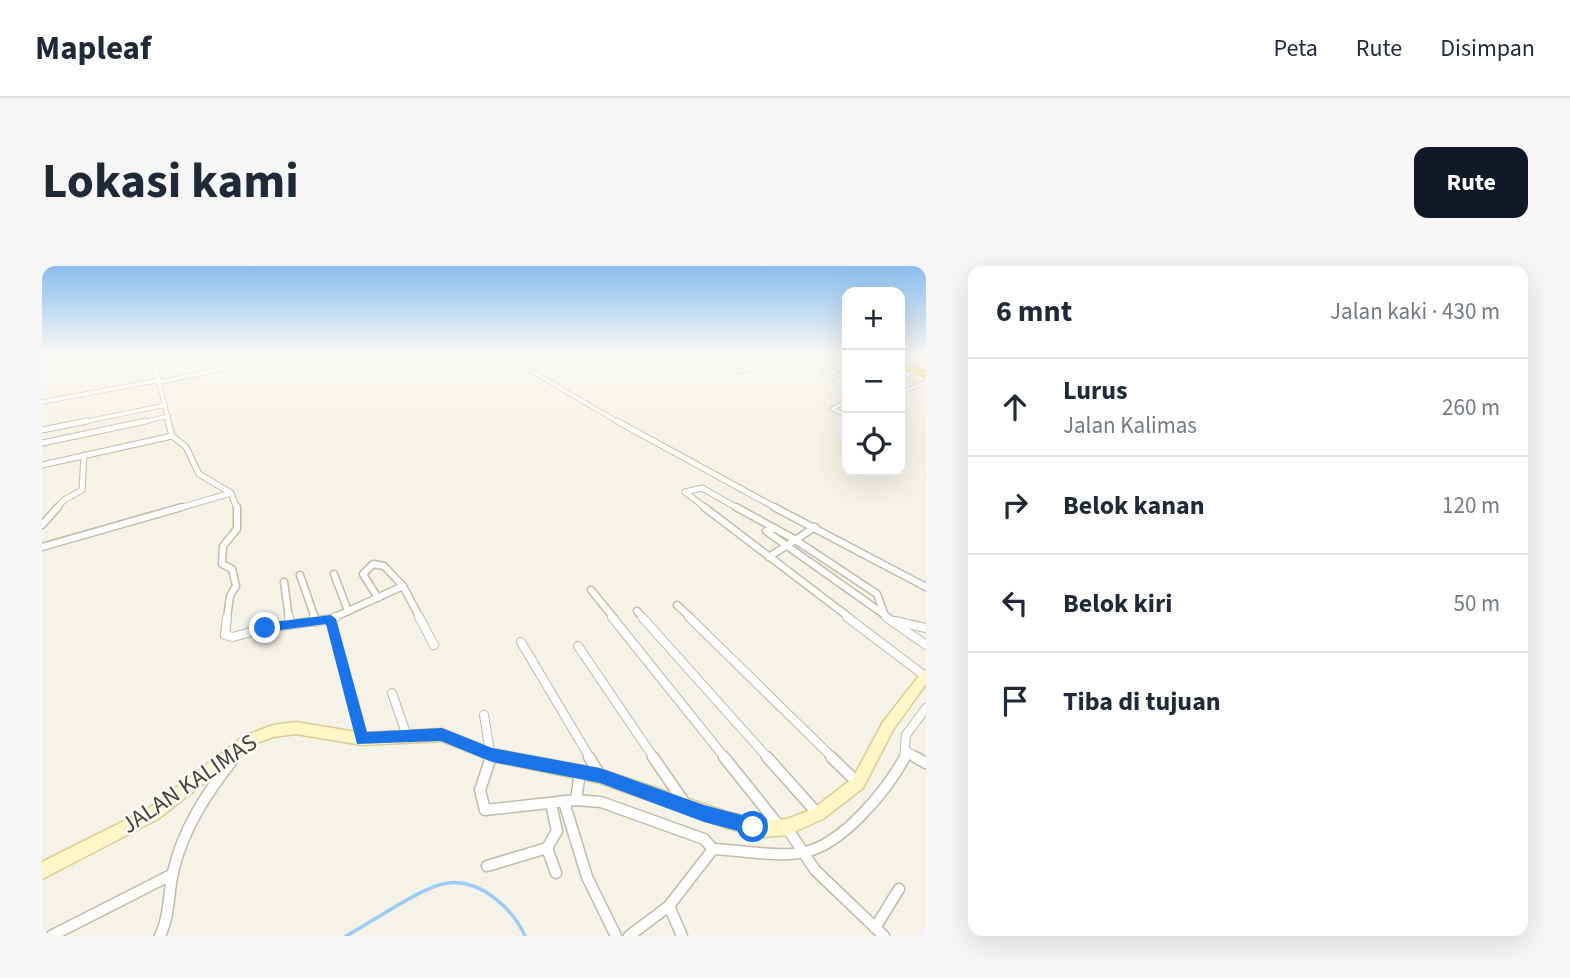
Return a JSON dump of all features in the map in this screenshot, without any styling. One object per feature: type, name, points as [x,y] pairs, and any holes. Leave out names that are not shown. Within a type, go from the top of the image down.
[{"type":"street","points":[[42,402],[137,385]]},
{"type":"street","points":[[162,385],[173,436],[186,447],[199,474],[235,498],[238,527],[232,539],[223,545],[223,566],[232,569],[236,586],[230,596],[225,635],[233,636],[331,619],[403,586]]},
{"type":"street","points":[[555,385],[678,456],[926,587]]},
{"type":"street","points":[[842,403],[832,408],[842,413]]},
{"type":"street","points":[[42,430],[166,405]]},
{"type":"street","points":[[42,443],[169,416]]},
{"type":"street","points":[[42,465],[173,436]]},
{"type":"street","points":[[42,525],[45,518],[64,500],[82,491],[84,455]]},
{"type":"street","points":[[888,618],[879,596],[794,539],[702,488],[684,493],[926,675]]},
{"type":"street","points":[[42,547],[231,493]]},
{"type":"street","points":[[732,504],[926,645]]},
{"type":"street","points":[[769,557],[815,527]]},
{"type":"street","points":[[766,531],[775,528]]},
{"type":"street","points":[[378,598],[363,573],[367,567],[379,563],[385,565],[403,586],[434,645]]},
{"type":"street","points":[[334,574],[348,611]]},
{"type":"street","points":[[300,575],[316,622]]},
{"type":"street","points":[[284,582],[290,625]]},
{"type":"street","points":[[591,590],[793,838],[815,870],[880,932],[899,889]]},
{"type":"street","points":[[677,605],[858,783]]},
{"type":"street","points":[[637,611],[818,814]]},
{"type":"street","points":[[888,618],[926,628]]},
{"type":"street","points":[[331,619],[362,739]]},
{"type":"street","points":[[521,642],[600,776]]},
{"type":"street","points":[[578,646],[688,808]]},
{"type":"street","name":"JALAN KALIMAS","points":[[42,870],[153,814],[249,740],[273,731],[296,727],[362,739],[442,735],[490,760],[600,776],[688,808],[793,838],[818,814],[858,783],[888,726],[926,675]]},
{"type":"street","points":[[392,693],[407,736]]},
{"type":"street","points":[[629,936],[670,906],[694,870],[713,849],[793,838],[830,844],[892,780],[906,751],[906,735],[926,708]]},
{"type":"street","points":[[484,715],[490,760],[480,790],[485,810],[576,800],[601,802],[704,839],[713,849]]},
{"type":"street","points":[[160,936],[167,922],[173,874],[193,816],[249,740]]},
{"type":"street","points":[[906,751],[926,763]]},
{"type":"street","points":[[576,800],[580,774]]},
{"type":"street","points":[[564,802],[587,877],[616,936]]},
{"type":"street","points":[[487,866],[547,848],[557,831],[551,804]]},
{"type":"street","points":[[547,848],[556,873]]},
{"type":"street","points":[[51,936],[173,874]]},
{"type":"street","points":[[670,906],[682,936]]},
{"type":"waterway","points":[[346,936],[411,898],[448,883],[460,883],[484,891],[504,906],[525,936]]},
{"type":"route","points":[[265,628],[331,619],[362,739],[442,735],[492,755],[600,776],[704,814],[753,827]]}]
